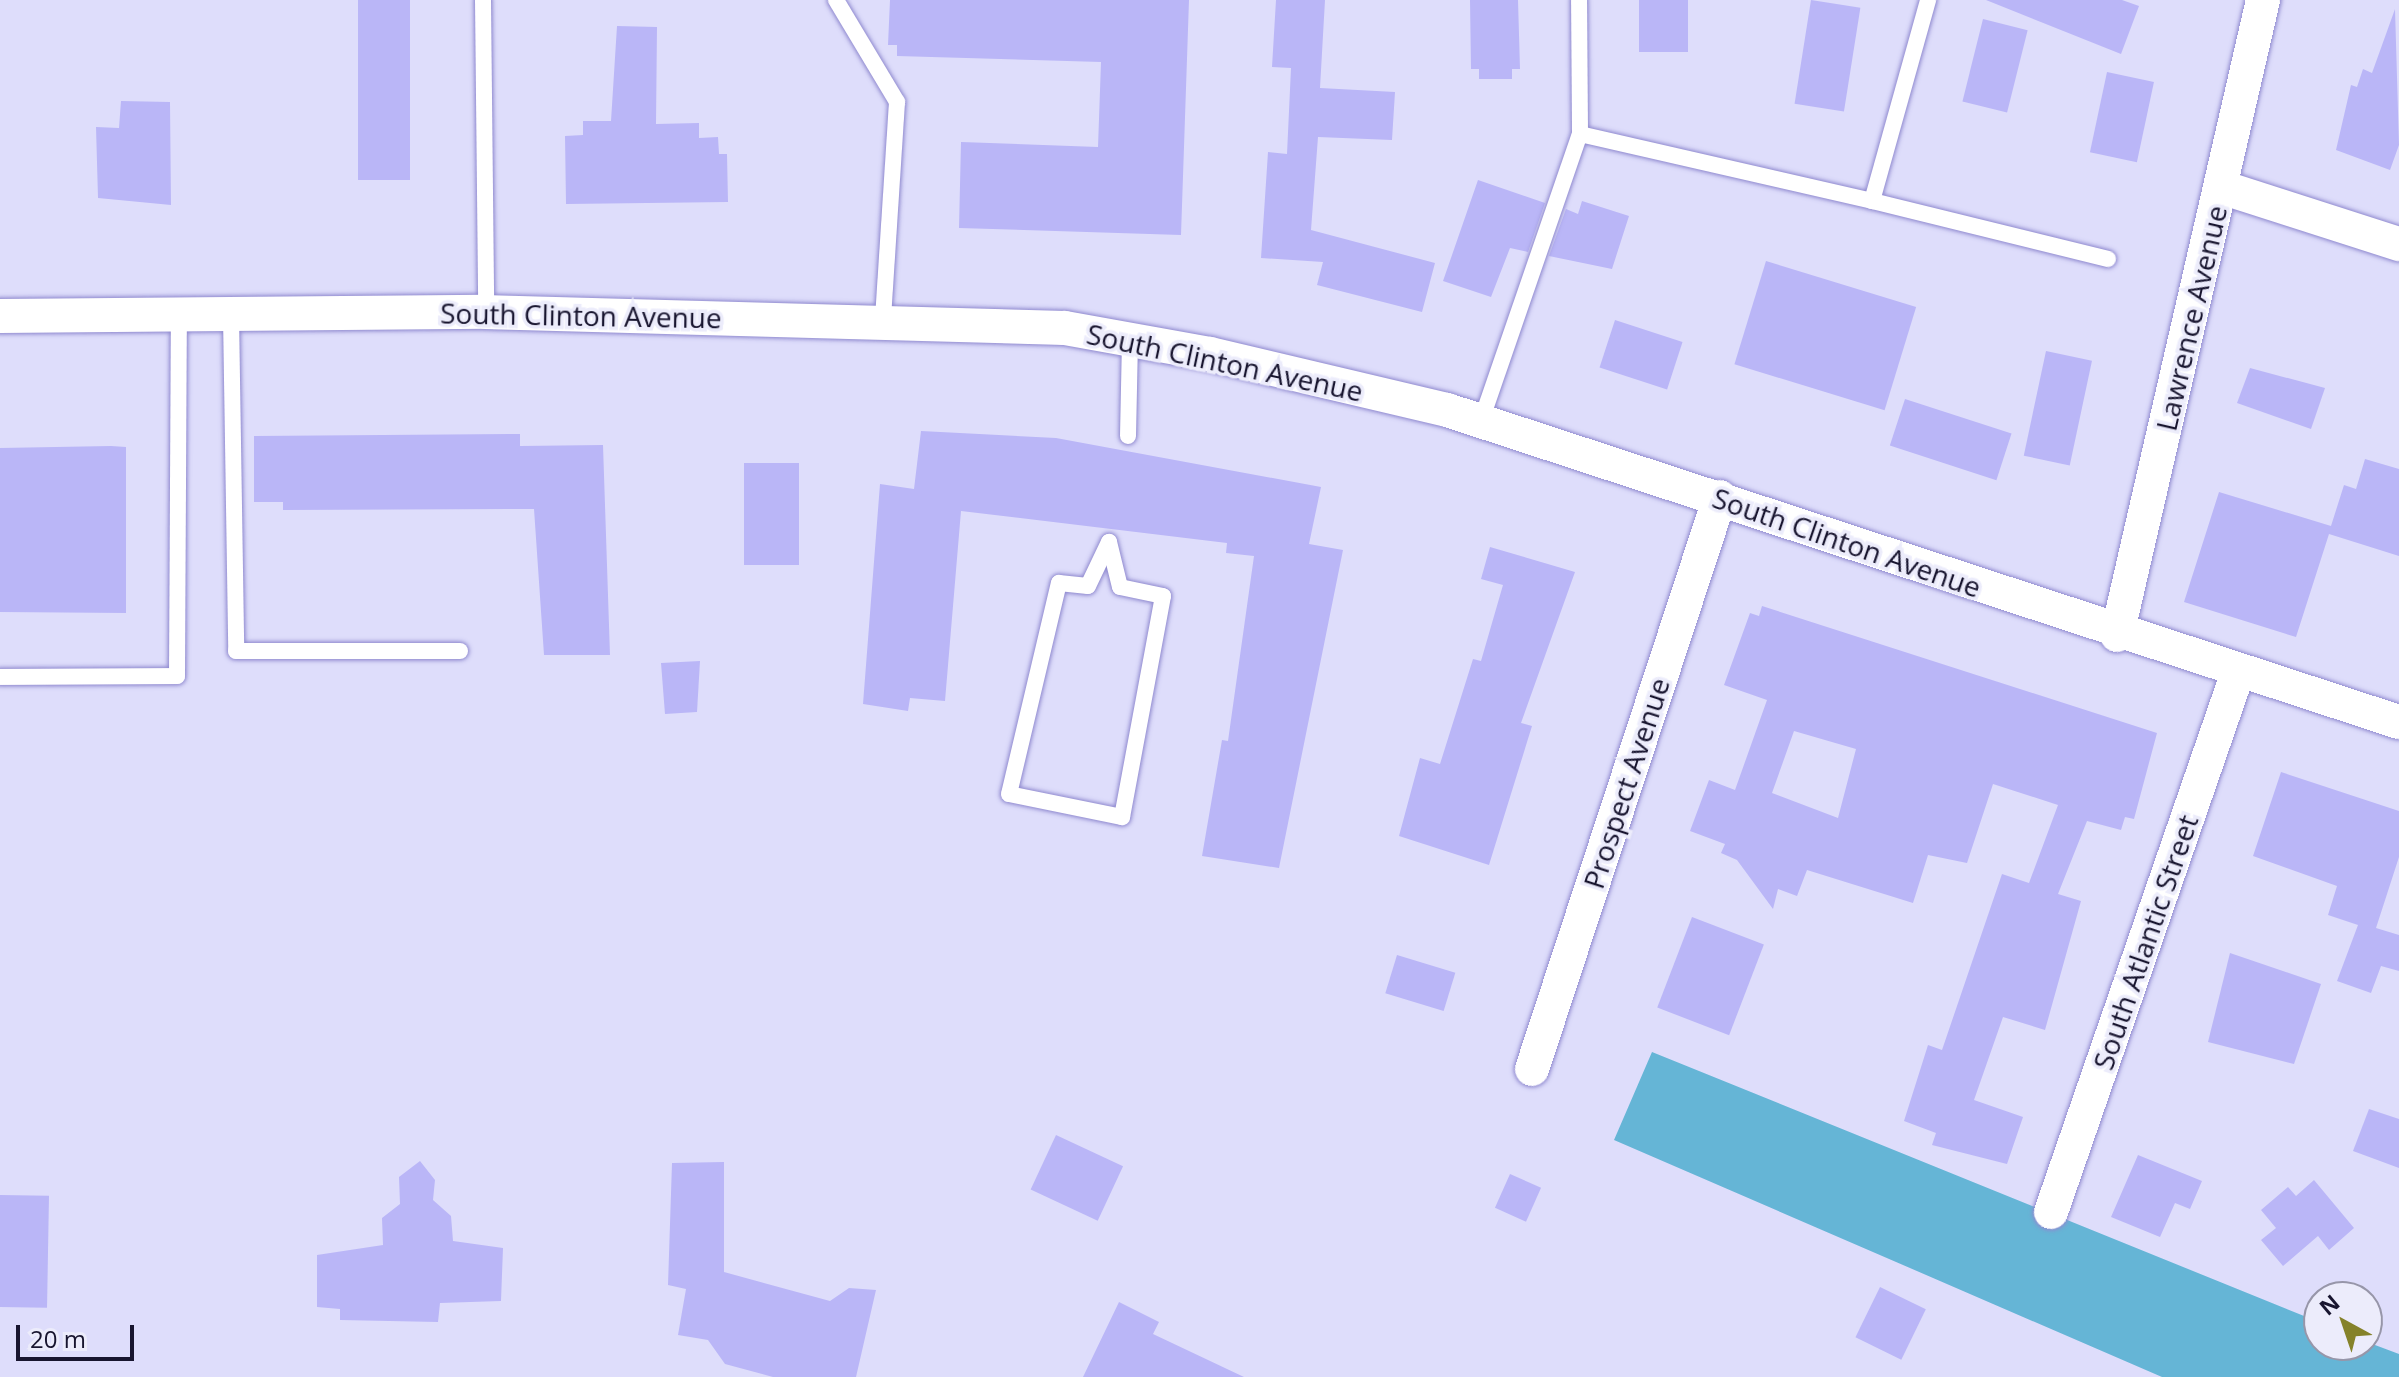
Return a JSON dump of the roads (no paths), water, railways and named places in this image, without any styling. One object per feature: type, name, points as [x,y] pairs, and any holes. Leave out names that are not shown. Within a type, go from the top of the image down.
[{"type":"street","name":"Lawrence Avenue","points":[[2117,635],[2263,0]]},
{"type":"street","points":[[2221,187],[2399,244]]},
{"type":"street","name":"South Clinton Avenue","points":[[0,316],[486,312],[1065,328],[1130,340],[1481,421],[1720,497],[2117,635],[2399,722]]},
{"type":"street","name":"Prospect Avenue","points":[[1532,1069],[1720,497]]},
{"type":"street","name":"South Atlantic Street","points":[[2051,1212],[2238,672]]},
{"type":"lane","points":[[483,0],[486,312]]},
{"type":"lane","points":[[836,0],[897,102],[883,321]]},
{"type":"lane","points":[[1481,421],[1580,134],[1579,0]]},
{"type":"lane","points":[[1872,201],[1928,0]]},
{"type":"lane","points":[[1580,134],[2108,259]]},
{"type":"lane","points":[[0,677],[177,676],[179,314]]},
{"type":"lane","points":[[231,315],[236,651],[460,651]]},
{"type":"lane","points":[[1128,436],[1130,340]]},
{"type":"lane","points":[[1109,542],[1120,587],[1163,596],[1122,817],[1009,794],[1059,583],[1088,586],[1109,542]]},
{"type":"water","points":[[1652,1052],[2303,1316],[2303,1361],[2383,1361],[2383,1348],[2399,1354],[2399,1377],[2162,1377],[1614,1140]]}]
